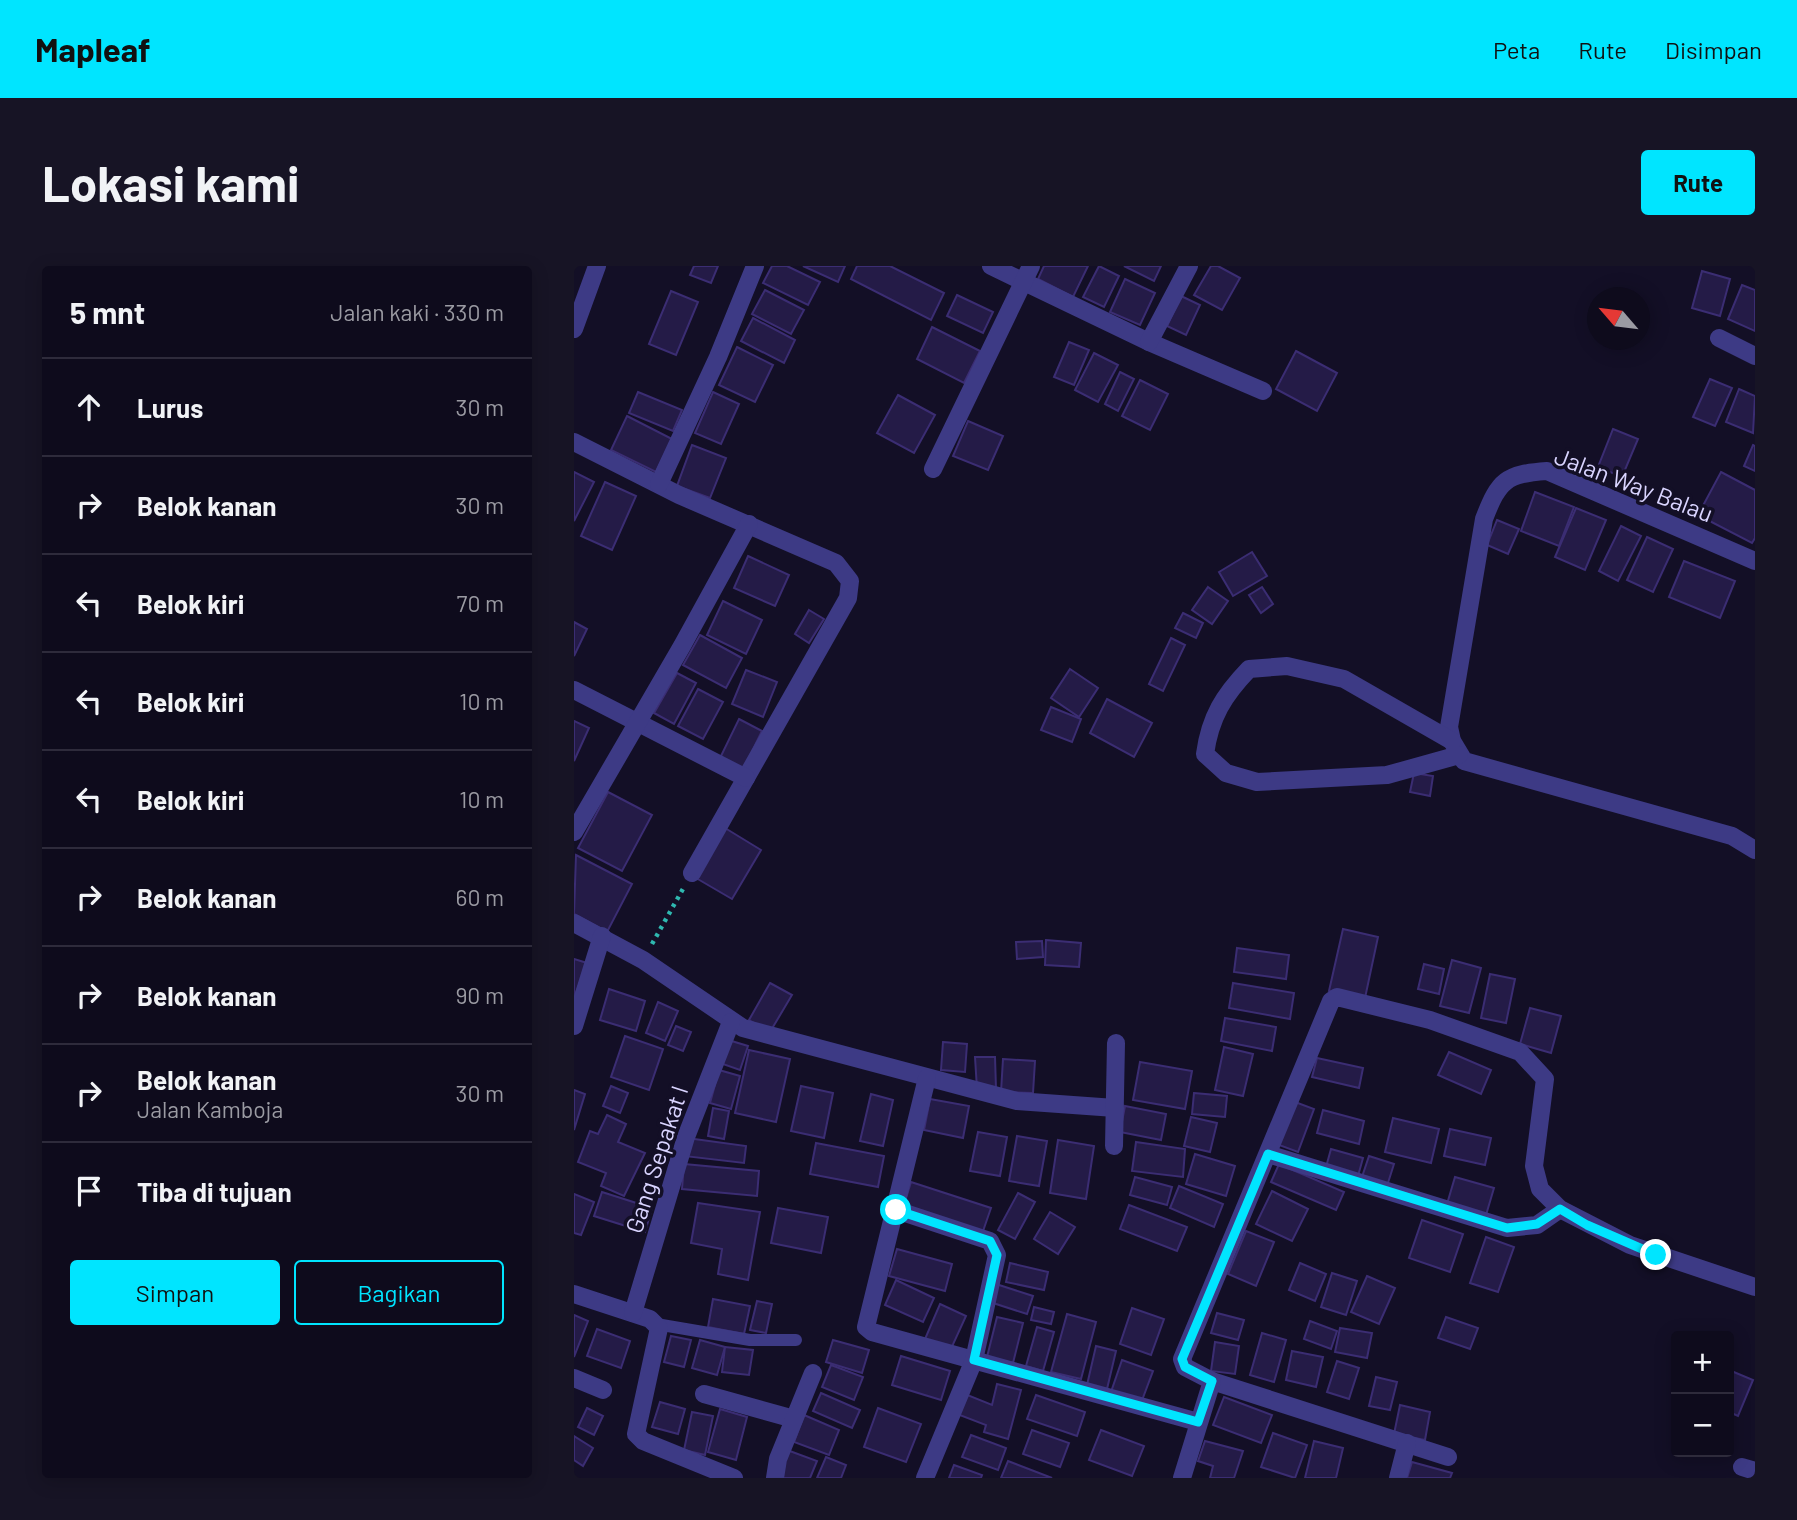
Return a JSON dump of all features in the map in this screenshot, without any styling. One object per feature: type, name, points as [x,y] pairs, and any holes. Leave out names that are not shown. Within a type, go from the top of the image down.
[{"type":"street","points":[[574,329],[597,266]]},
{"type":"street","points":[[659,485],[755,266]]},
{"type":"street","points":[[991,266],[1027,274],[1149,342],[1263,391]]},
{"type":"street","points":[[1149,342],[1189,266]]},
{"type":"street","points":[[933,468],[1027,274]]},
{"type":"street","points":[[1719,338],[1755,356]]},
{"type":"street","points":[[574,442],[659,485],[836,563],[848,575],[850,588],[767,744],[692,873]]},
{"type":"street","name":"Jalan Way Balau","points":[[1456,748],[1449,727],[1484,519],[1496,489],[1517,473],[1547,471],[1694,532],[1755,561]]},
{"type":"street","points":[[574,832],[749,524]]},
{"type":"street","points":[[1456,748],[1387,775],[1257,782],[1226,773],[1205,754],[1209,733],[1224,695],[1249,669],[1287,666],[1344,679],[1456,748],[1464,761],[1732,836],[1755,850]]},
{"type":"street","points":[[574,690],[638,720],[746,778]]},
{"type":"street","points":[[574,923],[643,960],[743,1028],[1017,1101],[1115,1108]]},
{"type":"street","points":[[574,1026],[602,936]]},
{"type":"street","points":[[1448,1457],[1212,1381],[1185,1367],[1182,1359],[1331,1001],[1337,997],[1430,1020],[1520,1052],[1538,1068],[1545,1079],[1534,1166],[1540,1189],[1560,1209],[1587,1225],[1656,1255],[1755,1287]]},
{"type":"street","name":"Gang Sepakat I","points":[[633,1313],[686,1137],[731,1022]]},
{"type":"street","points":[[1114,1146],[1116,1043]]},
{"type":"street","points":[[927,1078],[866,1327],[872,1332],[1198,1422]]},
{"type":"street","points":[[1268,1154],[1507,1228],[1537,1224],[1560,1209]]},
{"type":"street","points":[[896,1210],[990,1241],[997,1255],[974,1360],[925,1478]]},
{"type":"street","points":[[574,1294],[633,1313],[659,1328],[636,1434],[643,1441],[734,1478]]},
{"type":"street","points":[[775,1478],[778,1459],[813,1373]]},
{"type":"street","points":[[574,1378],[603,1390]]},
{"type":"street","points":[[1182,1478],[1212,1381]]},
{"type":"street","points":[[704,1394],[794,1419]]},
{"type":"street","points":[[1398,1478],[1407,1443]]},
{"type":"lane","points":[[656,1324],[750,1340],[796,1340]]},
{"type":"path","points":[[643,960],[692,873]]},
{"type":"building","points":[[694,266],[718,266],[711,283],[690,275]]},
{"type":"building","points":[[772,266],[787,266],[820,282],[808,305],[763,283]]},
{"type":"building","points":[[803,266],[845,266],[838,282]]},
{"type":"building","points":[[857,266],[890,266],[944,293],[931,320],[851,279]]},
{"type":"building","points":[[1044,266],[1088,266],[1073,297],[1038,279]]},
{"type":"building","points":[[1099,266],[1119,276],[1104,307],[1083,297]]},
{"type":"building","points":[[1124,266],[1161,266],[1154,281]]},
{"type":"building","points":[[1211,266],[1218,266],[1240,278],[1222,310],[1194,295]]},
{"type":"building","points":[[1702,271],[1730,279],[1720,316],[1692,308]]},
{"type":"building","points":[[1125,279],[1155,293],[1140,325],[1110,312]]},
{"type":"building","points":[[1742,285],[1755,290],[1755,331],[1728,319]]},
{"type":"building","points":[[765,290],[804,310],[791,334],[752,314]]},
{"type":"building","points":[[671,291],[698,302],[676,355],[649,344]]},
{"type":"building","points":[[957,295],[993,312],[983,333],[947,316]]},
{"type":"building","points":[[1181,296],[1200,305],[1186,335],[1167,326]]},
{"type":"building","points":[[753,318],[795,340],[784,363],[741,341]]},
{"type":"building","points":[[932,327],[980,351],[964,383],[917,359]]},
{"type":"building","points":[[1069,342],[1089,350],[1074,385],[1054,377]]},
{"type":"building","points":[[737,347],[773,365],[755,402],[719,385]]},
{"type":"building","points":[[1296,351],[1337,373],[1317,411],[1276,389]]},
{"type":"building","points":[[1094,353],[1118,365],[1098,402],[1075,390]]},
{"type":"building","points":[[1120,372],[1134,379],[1118,411],[1105,404]]},
{"type":"building","points":[[1710,379],[1732,388],[1715,426],[1693,417]]},
{"type":"building","points":[[1140,380],[1168,394],[1150,430],[1122,416]]},
{"type":"building","points":[[1739,389],[1755,396],[1753,433],[1726,422]]},
{"type":"building","points":[[638,392],[682,410],[673,431],[629,413]]},
{"type":"building","points":[[713,392],[739,404],[721,444],[695,433]]},
{"type":"building","points":[[898,395],[935,415],[914,453],[877,433]]},
{"type":"building","points":[[627,416],[672,439],[656,472],[611,450]]},
{"type":"building","points":[[968,421],[1003,436],[988,470],[953,456]]},
{"type":"building","points":[[1613,429],[1638,439],[1622,477],[1598,467]]},
{"type":"building","points":[[692,445],[726,458],[710,498],[677,486]]},
{"type":"building","points":[[1753,445],[1755,446],[1755,471],[1744,466]]},
{"type":"building","points":[[574,472],[594,482],[574,521]]},
{"type":"building","points":[[1721,472],[1755,490],[1755,538],[1752,543],[1698,515]]},
{"type":"building","points":[[605,482],[636,496],[612,550],[581,536]]},
{"type":"building","points":[[1535,492],[1574,507],[1559,546],[1521,531]]},
{"type":"building","points":[[1576,508],[1606,520],[1585,570],[1555,557]]},
{"type":"building","points":[[1497,520],[1519,529],[1508,554],[1487,545]]},
{"type":"building","points":[[1621,526],[1641,536],[1618,581],[1599,571]]},
{"type":"building","points":[[1647,537],[1673,549],[1653,592],[1627,580]]},
{"type":"building","points":[[1252,552],[1267,576],[1233,596],[1219,572]]},
{"type":"building","points":[[748,556],[789,575],[775,606],[734,588]]},
{"type":"building","points":[[1684,561],[1735,581],[1720,618],[1669,597]]},
{"type":"building","points":[[1208,587],[1228,601],[1212,624],[1192,610]]},
{"type":"building","points":[[1262,587],[1273,604],[1261,613],[1249,595]]},
{"type":"building","points":[[723,601],[762,620],[746,654],[707,635]]},
{"type":"building","points":[[809,610],[824,619],[809,643],[795,634]]},
{"type":"building","points":[[1183,613],[1203,623],[1196,638],[1175,628]]},
{"type":"building","points":[[574,622],[587,629],[574,656]]},
{"type":"building","points":[[700,635],[742,658],[726,688],[683,665]]},
{"type":"building","points":[[1171,638],[1185,645],[1163,691],[1149,684]]},
{"type":"building","points":[[1070,669],[1098,688],[1079,717],[1051,698]]},
{"type":"building","points":[[746,670],[777,682],[763,717],[732,704]]},
{"type":"building","points":[[677,673],[696,683],[674,724],[654,713]]},
{"type":"building","points":[[698,689],[723,702],[703,739],[678,726]]},
{"type":"building","points":[[1107,699],[1152,723],[1134,757],[1090,733]]},
{"type":"building","points":[[1051,707],[1081,719],[1072,742],[1041,730]]},
{"type":"building","points":[[739,719],[762,731],[743,770],[720,758]]},
{"type":"building","points":[[574,721],[589,728],[574,761]]},
{"type":"building","points":[[1414,773],[1433,776],[1430,796],[1410,792]]},
{"type":"building","points":[[608,792],[652,815],[622,871],[578,848]]},
{"type":"building","points":[[725,828],[761,850],[732,899],[696,878]]},
{"type":"building","points":[[576,855],[632,884],[607,932],[574,914]]},
{"type":"building","points":[[1343,929],[1378,937],[1365,998],[1329,991]]},
{"type":"building","points":[[1046,940],[1081,943],[1079,967],[1045,965]]},
{"type":"building","points":[[1042,941],[1043,957],[1017,959],[1016,942]]},
{"type":"building","points":[[1237,948],[1289,955],[1286,979],[1234,972]]},
{"type":"building","points":[[574,959],[587,963],[574,998]]},
{"type":"building","points":[[1452,960],[1481,968],[1469,1013],[1440,1006]]},
{"type":"building","points":[[1424,964],[1444,969],[1439,994],[1418,989]]},
{"type":"building","points":[[1490,974],[1515,979],[1506,1023],[1481,1018]]},
{"type":"building","points":[[770,983],[792,995],[770,1032],[749,1020]]},
{"type":"building","points":[[1233,983],[1294,993],[1290,1019],[1229,1008]]},
{"type":"building","points":[[609,989],[645,1001],[636,1031],[600,1020]]},
{"type":"building","points":[[658,1002],[678,1011],[665,1041],[646,1033]]},
{"type":"building","points":[[1530,1008],[1561,1016],[1551,1053],[1520,1044]]},
{"type":"building","points":[[1225,1018],[1276,1027],[1272,1051],[1221,1041]]},
{"type":"building","points":[[676,1026],[691,1032],[683,1051],[668,1045]]},
{"type":"building","points":[[625,1036],[663,1049],[649,1090],[611,1077]]},
{"type":"building","points":[[725,1039],[748,1046],[740,1070],[717,1062]]},
{"type":"building","points":[[943,1042],[967,1044],[965,1072],[941,1070]]},
{"type":"building","points":[[1224,1047],[1253,1054],[1243,1096],[1215,1090]]},
{"type":"building","points":[[749,1050],[790,1059],[776,1122],[735,1113]]},
{"type":"building","points":[[1449,1052],[1491,1070],[1481,1094],[1438,1075]]},
{"type":"building","points":[[975,1057],[995,1057],[996,1089],[977,1089]]},
{"type":"building","points":[[1317,1058],[1363,1068],[1359,1088],[1312,1077]]},
{"type":"building","points":[[1003,1059],[1035,1061],[1033,1093],[1001,1092]]},
{"type":"building","points":[[1140,1062],[1192,1071],[1185,1109],[1133,1100]]},
{"type":"building","points":[[719,1070],[740,1076],[731,1109],[710,1103]]},
{"type":"building","points":[[611,1086],[628,1093],[620,1113],[603,1106]]},
{"type":"building","points":[[801,1086],[833,1093],[824,1138],[791,1131]]},
{"type":"building","points":[[574,1090],[585,1094],[574,1130]]},
{"type":"building","points":[[1194,1093],[1227,1096],[1225,1117],[1192,1114]]},
{"type":"building","points":[[871,1094],[893,1100],[883,1146],[860,1141]]},
{"type":"building","points":[[930,1099],[969,1106],[963,1138],[924,1130]]},
{"type":"building","points":[[1295,1102],[1314,1109],[1298,1152],[1279,1145]]},
{"type":"building","points":[[1125,1106],[1166,1114],[1161,1140],[1120,1132]]},
{"type":"building","points":[[713,1108],[729,1111],[724,1139],[708,1136]]},
{"type":"building","points":[[1323,1110],[1364,1121],[1359,1144],[1317,1133]]},
{"type":"building","points":[[607,1115],[626,1124],[618,1142],[645,1153],[624,1196],[601,1186],[606,1173],[578,1162],[590,1131],[598,1134]]},
{"type":"building","points":[[1191,1117],[1217,1123],[1210,1152],[1184,1146]]},
{"type":"building","points":[[1393,1118],[1439,1129],[1431,1163],[1385,1152]]},
{"type":"building","points":[[1450,1129],[1491,1138],[1485,1165],[1444,1156]]},
{"type":"building","points":[[978,1132],[1007,1137],[1000,1176],[970,1171]]},
{"type":"building","points":[[1017,1136],[1047,1141],[1039,1186],[1009,1181]]},
{"type":"building","points":[[687,1138],[746,1146],[744,1163],[684,1156]]},
{"type":"building","points":[[1058,1140],[1094,1146],[1086,1199],[1050,1193]]},
{"type":"building","points":[[1136,1142],[1185,1149],[1183,1177],[1132,1171]]},
{"type":"building","points":[[816,1143],[884,1156],[878,1187],[810,1174]]},
{"type":"building","points":[[1331,1149],[1363,1158],[1358,1176],[1326,1167]]},
{"type":"building","points":[[1195,1154],[1235,1166],[1226,1196],[1186,1184]]},
{"type":"building","points":[[1369,1156],[1394,1164],[1387,1186],[1362,1177]]},
{"type":"building","points":[[684,1164],[759,1171],[757,1196],[682,1189]]},
{"type":"building","points":[[1279,1164],[1344,1192],[1336,1210],[1271,1182]]},
{"type":"building","points":[[1135,1177],[1172,1187],[1167,1205],[1130,1195]]},
{"type":"building","points":[[1455,1177],[1494,1188],[1486,1215],[1447,1204]]},
{"type":"building","points":[[911,1182],[991,1208],[982,1234],[903,1208]]},
{"type":"building","points":[[1179,1186],[1223,1204],[1214,1227],[1170,1208]]},
{"type":"building","points":[[1272,1191],[1308,1209],[1292,1241],[1256,1224]]},
{"type":"building","points":[[602,1192],[652,1208],[645,1232],[594,1216]]},
{"type":"building","points":[[1018,1193],[1035,1202],[1015,1239],[998,1230]]},
{"type":"building","points":[[574,1194],[594,1202],[581,1235],[574,1233]]},
{"type":"building","points":[[698,1203],[760,1212],[748,1280],[718,1274],[722,1249],[691,1243]]},
{"type":"building","points":[[1129,1205],[1187,1227],[1177,1251],[1120,1229]]},
{"type":"building","points":[[778,1208],[828,1217],[821,1253],[771,1243]]},
{"type":"building","points":[[1050,1212],[1075,1227],[1058,1254],[1034,1239]]},
{"type":"building","points":[[1422,1220],[1463,1234],[1450,1272],[1409,1258]]},
{"type":"building","points":[[1246,1231],[1274,1242],[1256,1286],[1228,1274]]},
{"type":"building","points":[[1486,1237],[1514,1247],[1498,1292],[1470,1283]]},
{"type":"building","points":[[897,1249],[952,1264],[945,1291],[889,1276]]},
{"type":"building","points":[[1010,1263],[1048,1272],[1044,1290],[1006,1282]]},
{"type":"building","points":[[1300,1263],[1326,1274],[1315,1301],[1289,1290]]},
{"type":"building","points":[[1332,1273],[1357,1281],[1346,1315],[1321,1307]]},
{"type":"building","points":[[1367,1276],[1395,1288],[1379,1324],[1351,1312]]},
{"type":"building","points":[[896,1280],[934,1298],[923,1322],[885,1305]]},
{"type":"building","points":[[996,1284],[1033,1296],[1027,1314],[990,1302]]},
{"type":"building","points":[[713,1299],[750,1306],[744,1334],[708,1327]]},
{"type":"building","points":[[757,1301],[772,1304],[766,1333],[750,1330]]},
{"type":"building","points":[[940,1304],[966,1316],[950,1351],[925,1339]]},
{"type":"building","points":[[1034,1307],[1054,1312],[1051,1324],[1031,1320]]},
{"type":"building","points":[[1132,1308],[1164,1319],[1151,1355],[1120,1344]]},
{"type":"building","points":[[1217,1313],[1244,1320],[1238,1340],[1211,1333]]},
{"type":"building","points":[[1067,1314],[1096,1322],[1081,1379],[1051,1372]]},
{"type":"building","points":[[574,1315],[588,1321],[574,1357]]},
{"type":"building","points":[[997,1317],[1023,1323],[1013,1363],[987,1357]]},
{"type":"building","points":[[1446,1317],[1478,1328],[1470,1349],[1438,1338]]},
{"type":"building","points":[[1310,1321],[1337,1331],[1331,1349],[1304,1339]]},
{"type":"building","points":[[1037,1327],[1054,1332],[1043,1371],[1026,1366]]},
{"type":"building","points":[[1340,1328],[1372,1333],[1367,1358],[1335,1352]]},
{"type":"building","points":[[597,1329],[630,1341],[621,1368],[587,1356]]},
{"type":"building","points":[[1262,1333],[1286,1340],[1274,1382],[1250,1375]]},
{"type":"building","points":[[671,1336],[691,1340],[684,1367],[664,1362]]},
{"type":"building","points":[[700,1340],[725,1347],[717,1375],[692,1368]]},
{"type":"building","points":[[833,1340],[869,1350],[862,1373],[826,1362]]},
{"type":"building","points":[[1215,1342],[1239,1346],[1235,1374],[1211,1371]]},
{"type":"building","points":[[1096,1346],[1116,1351],[1107,1389],[1087,1385]]},
{"type":"building","points":[[725,1347],[753,1350],[749,1375],[722,1372]]},
{"type":"building","points":[[1292,1351],[1323,1357],[1316,1387],[1286,1380]]},
{"type":"building","points":[[901,1356],[950,1371],[941,1400],[892,1385]]},
{"type":"building","points":[[1122,1360],[1153,1371],[1141,1403],[1111,1392]]},
{"type":"building","points":[[1337,1361],[1359,1368],[1349,1399],[1327,1392]]},
{"type":"building","points":[[831,1365],[863,1377],[854,1400],[822,1387]]},
{"type":"building","points":[[1734,1372],[1753,1380],[1738,1416],[1734,1414]]},
{"type":"building","points":[[1376,1377],[1397,1382],[1390,1410],[1369,1406]]},
{"type":"building","points":[[997,1384],[1021,1390],[1008,1439],[984,1432],[986,1425],[957,1414],[965,1394],[992,1405]]},
{"type":"building","points":[[821,1393],[860,1410],[852,1428],[813,1411]]},
{"type":"building","points":[[1036,1395],[1085,1412],[1077,1436],[1027,1419]]},
{"type":"building","points":[[1224,1397],[1272,1415],[1261,1443],[1213,1425]]},
{"type":"building","points":[[660,1402],[685,1409],[678,1434],[652,1427]]},
{"type":"building","points":[[1400,1405],[1430,1412],[1425,1440],[1394,1434]]},
{"type":"building","points":[[587,1408],[603,1416],[594,1435],[578,1427]]},
{"type":"building","points":[[878,1408],[921,1424],[906,1462],[864,1447]]},
{"type":"building","points":[[720,1409],[747,1417],[736,1460],[708,1452]]},
{"type":"building","points":[[692,1412],[713,1416],[705,1455],[684,1450]]},
{"type":"building","points":[[804,1415],[839,1430],[829,1455],[794,1442]]},
{"type":"building","points":[[1032,1430],[1069,1443],[1060,1467],[1023,1454]]},
{"type":"building","points":[[1101,1430],[1144,1446],[1132,1476],[1089,1460]]},
{"type":"building","points":[[1273,1433],[1307,1445],[1295,1478],[1261,1467]]},
{"type":"building","points":[[971,1435],[1006,1448],[998,1470],[962,1457]]},
{"type":"building","points":[[574,1436],[593,1448],[583,1466],[574,1460]]},
{"type":"building","points":[[1205,1441],[1243,1451],[1234,1478],[1210,1478],[1213,1466],[1198,1461]]},
{"type":"building","points":[[1314,1441],[1343,1448],[1336,1478],[1305,1478]]},
{"type":"building","points":[[787,1450],[817,1461],[810,1478],[777,1478]]},
{"type":"building","points":[[826,1457],[846,1465],[841,1478],[817,1478]]},
{"type":"building","points":[[1008,1461],[1052,1478],[1001,1478]]},
{"type":"building","points":[[1412,1462],[1452,1473],[1450,1478],[1407,1478]]},
{"type":"building","points":[[954,1465],[982,1475],[981,1478],[949,1478]]},
{"type":"route","points":[[896,1210],[990,1241],[995,1248],[997,1255],[974,1360],[1198,1422],[1212,1381],[1185,1367],[1182,1359],[1268,1154],[1507,1228],[1537,1224],[1560,1209],[1587,1225],[1656,1255]]}]
